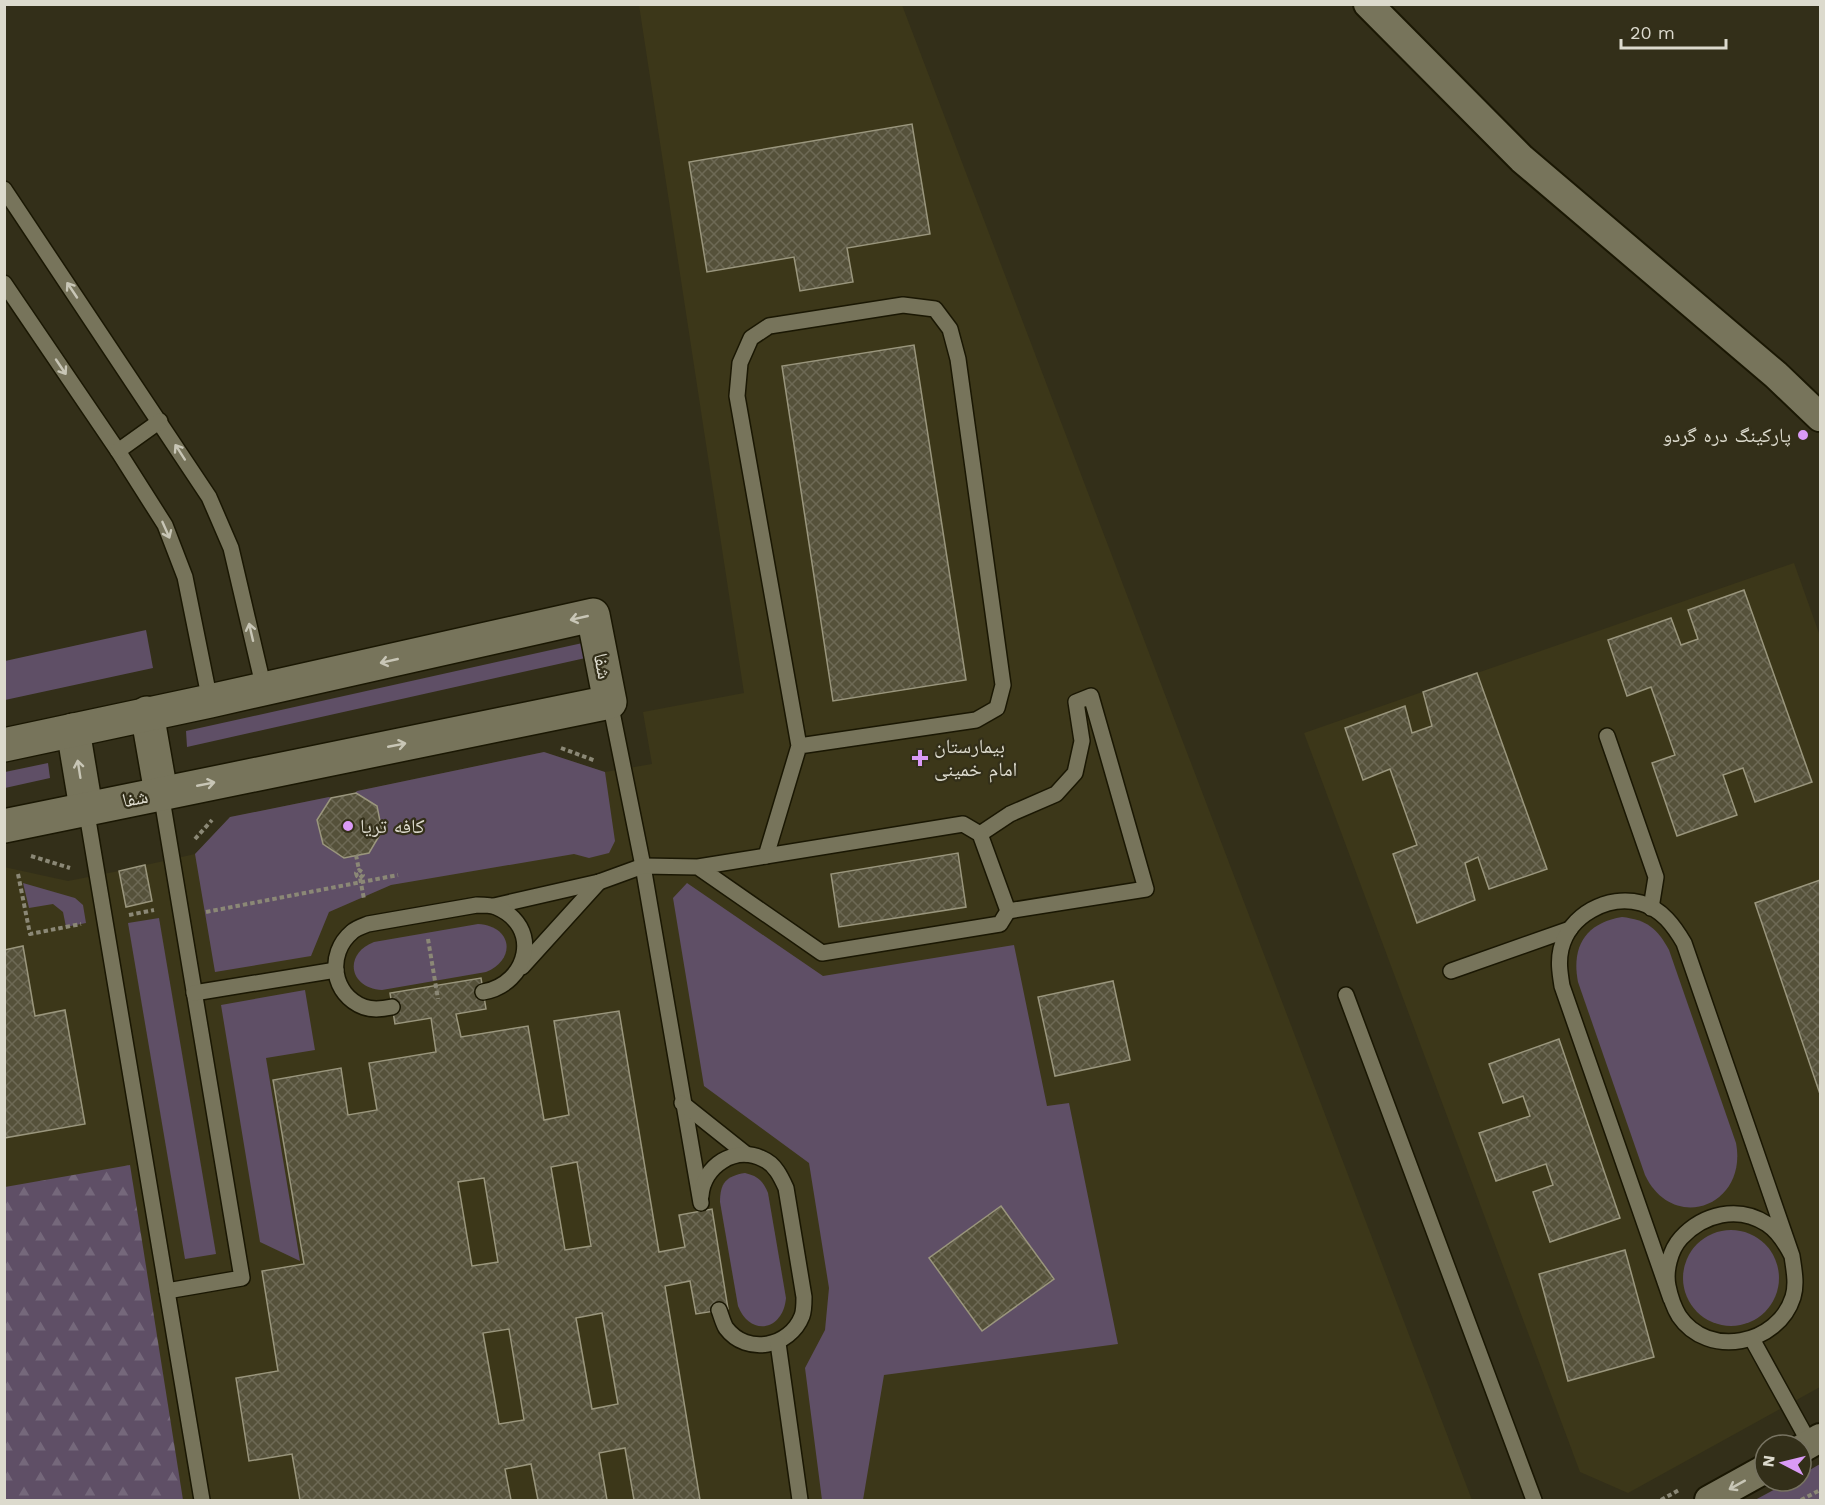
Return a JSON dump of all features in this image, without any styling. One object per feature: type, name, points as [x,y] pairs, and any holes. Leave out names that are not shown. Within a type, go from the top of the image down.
[{"type":"street","points":[[1368,4],[1522,159],[1776,375],[1821,417]]},
{"type":"street","name":"شفا","points":[[4,745],[593,615],[610,702],[4,826]]},
{"type":"street","points":[[147,714],[160,793]]},
{"type":"street","points":[[73,730],[86,808]]},
{"type":"street","points":[[1708,1500],[1753,1476]]},
{"type":"lane","points":[[4,189],[209,497],[231,548],[264,689]]},
{"type":"lane","points":[[4,283],[165,525],[185,577],[210,701]]},
{"type":"lane","points":[[766,856],[799,746],[737,396],[740,363],[751,338],[770,326],[903,304],[935,309],[950,329],[957,359],[1003,685],[997,708],[976,720],[799,746]]},
{"type":"lane","points":[[118,452],[160,421]]},
{"type":"lane","points":[[698,867],[822,953],[1000,924],[1008,911],[1146,889],[1091,696],[1076,702],[1082,741],[1075,773],[1056,794],[1010,814],[981,834]]},
{"type":"lane","points":[[610,702],[643,866],[701,1207],[702,1185],[711,1168],[727,1157],[746,1154]]},
{"type":"lane","points":[[1607,736],[1656,877],[1652,908]]},
{"type":"lane","points":[[160,793],[242,1278],[167,1291]]},
{"type":"lane","points":[[86,808],[202,1500]]},
{"type":"lane","points":[[392,1007],[366,1008],[349,999],[338,983],[335,964],[340,945],[353,930],[368,924],[477,905],[494,906],[599,882],[643,866],[698,867],[963,824],[981,834],[1008,911]]},
{"type":"lane","points":[[483,992],[507,983],[599,882]]},
{"type":"lane","points":[[1622,901],[1642,903],[1660,912],[1675,927],[1684,943],[1792,1256],[1796,1276],[1793,1297],[1784,1315],[1770,1329],[1752,1339],[1732,1342],[1712,1340],[1695,1331],[1680,1317],[1671,1299],[1562,986],[1559,967],[1561,947],[1570,929],[1584,914],[1602,904],[1622,901]]},
{"type":"lane","points":[[494,906],[511,916],[522,931],[525,950],[520,969]]},
{"type":"lane","points":[[1450,971],[1570,929]]},
{"type":"lane","points":[[194,993],[336,970]]},
{"type":"lane","points":[[1346,995],[1534,1500]]},
{"type":"lane","points":[[682,1103],[746,1154],[764,1159],[779,1172],[786,1188],[804,1297],[803,1314],[794,1331],[778,1343],[759,1346],[740,1341],[726,1328],[719,1310]]},
{"type":"lane","points":[[1671,1299],[1667,1279],[1670,1259],[1678,1241],[1693,1226],[1710,1217],[1730,1213],[1750,1216],[1768,1224],[1782,1238],[1792,1256]]},
{"type":"lane","points":[[1752,1339],[1804,1433]]},
{"type":"lane","points":[[778,1343],[800,1500]]},
{"type":"path","points":[[25,855],[69,868],[95,863]]},
{"type":"path","points":[[356,855],[359,870]]},
{"type":"path","points":[[18,874],[30,934],[66,927]]},
{"type":"path","points":[[104,920],[180,911],[398,875]]},
{"type":"path","points":[[424,915],[438,999]]},
{"type":"path","points":[[1801,1500],[1821,1490]]},
{"type":"shaded area","name":"بیمارستان امام خمینی","points":[[639,5],[902,5],[1472,1500],[5,1500],[4,867],[68,881],[119,871],[195,854],[230,817],[331,798],[544,752],[605,772],[652,764],[643,712],[744,693]]},
{"type":"shaded area","points":[[1794,563],[1820,636],[1820,1387],[1628,1493],[1580,1472],[1304,733]]},
{"type":"green space","points":[[146,630],[153,668],[5,700],[5,661]]},
{"type":"green space","points":[[587,642],[590,657],[187,747],[186,731]]},
{"type":"green space","points":[[544,752],[605,772],[615,841],[609,853],[589,858],[574,854],[391,885],[329,912],[311,956],[215,972],[195,854],[230,817],[331,798]]},
{"type":"green space","points":[[48,763],[50,778],[5,788],[5,772]]},
{"type":"green space","points":[[23,883],[75,898],[83,905],[86,923],[66,927],[63,912],[53,904],[29,908]]},
{"type":"green space","points":[[687,883],[823,976],[1014,945],[1047,1106],[1069,1103],[1118,1344],[884,1375],[863,1500],[822,1500],[805,1368],[825,1330],[829,1288],[809,1163],[704,1086],[673,898]]},
{"type":"green space","points":[[1622,917],[1638,920],[1650,926],[1669,950],[1736,1143],[1737,1165],[1731,1183],[1720,1196],[1706,1205],[1689,1207],[1673,1204],[1657,1193],[1645,1175],[1578,982],[1577,958],[1584,938],[1599,925]]},
{"type":"green space","points":[[159,918],[216,1254],[185,1259],[128,923]]},
{"type":"green space","points":[[478,924],[498,931],[504,937],[506,944],[503,959],[486,972],[382,990],[362,983],[354,970],[354,962],[358,954],[364,947],[374,942]]},
{"type":"green space","points":[[305,990],[315,1050],[266,1058],[300,1261],[260,1242],[221,1005]]},
{"type":"green space","points":[[130,1165],[183,1500],[5,1500],[5,1187]]},
{"type":"green space","points":[[745,1173],[760,1180],[768,1193],[786,1298],[779,1318],[765,1326],[758,1326],[750,1322],[743,1316],[738,1306],[720,1202],[721,1190],[725,1182],[733,1176]]},
{"type":"green space","points":[[1731,1230],[1749,1234],[1765,1244],[1775,1260],[1779,1278],[1775,1296],[1765,1312],[1749,1322],[1731,1326],[1713,1322],[1697,1312],[1687,1296],[1683,1278],[1687,1260],[1697,1244],[1713,1234]]},
{"type":"green space","points":[[1820,1464],[1820,1500],[1755,1500],[1768,1493],[1813,1493],[1813,1468]]},
{"type":"building","points":[[912,124],[930,234],[847,248],[853,282],[800,291],[794,257],[707,272],[689,162]]},
{"type":"building","points":[[914,345],[966,680],[833,701],[782,366]]},
{"type":"building","points":[[1744,590],[1812,782],[1755,802],[1743,768],[1723,775],[1737,815],[1677,836],[1652,763],[1675,755],[1651,687],[1627,696],[1608,640],[1671,618],[1681,645],[1698,639],[1688,610]]},
{"type":"building","points":[[1477,673],[1547,869],[1489,889],[1478,857],[1465,863],[1475,900],[1417,923],[1393,854],[1417,845],[1390,769],[1363,780],[1345,728],[1405,706],[1412,733],[1432,726],[1423,692]]},
{"type":"building","points":[[356,793],[377,806],[382,831],[369,853],[344,858],[323,844],[317,820],[331,798]]},
{"type":"building","points":[[958,853],[966,907],[839,927],[831,874]]},
{"type":"building","points":[[145,865],[152,901],[126,907],[119,871]]},
{"type":"building","points":[[1820,880],[1820,1094],[1755,903]]},
{"type":"building","points":[[23,946],[35,1016],[65,1010],[85,1124],[4,1138],[4,950]]},
{"type":"building","points":[[481,978],[486,1009],[456,1014],[461,1037],[528,1026],[544,1120],[569,1115],[554,1021],[619,1011],[659,1252],[685,1247],[679,1215],[712,1209],[728,1309],[696,1314],[690,1281],[665,1286],[700,1500],[634,1500],[625,1448],[599,1453],[607,1500],[538,1500],[531,1464],[505,1469],[511,1500],[300,1500],[292,1454],[249,1461],[236,1378],[278,1371],[262,1271],[304,1264],[273,1080],[341,1068],[348,1115],[377,1110],[369,1063],[436,1052],[431,1018],[395,1024],[390,993]],"holes":[[[577,1162],[591,1246],[565,1250],[551,1167]],[[484,1178],[498,1262],[472,1266],[458,1182]],[[602,1313],[618,1404],[592,1409],[576,1318]],[[509,1329],[524,1420],[499,1424],[483,1333]]]},
{"type":"building","points":[[1113,981],[1130,1060],[1055,1076],[1038,997]]},
{"type":"building","points":[[1559,1039],[1620,1218],[1550,1242],[1533,1192],[1553,1185],[1546,1164],[1496,1181],[1479,1133],[1530,1116],[1523,1096],[1503,1103],[1489,1064]]},
{"type":"building","points":[[1001,1206],[1054,1279],[982,1331],[929,1258]]},
{"type":"building","points":[[1625,1250],[1654,1357],[1568,1381],[1539,1274]]},
{"type":"place","name":"پارکینگ دره گردو","points":[[1803,435]]},
{"type":"place","name":"بیمارستان امام خمینی","points":[[920,758]]},
{"type":"place","name":"کافه تریا","points":[[348,826]]}]
